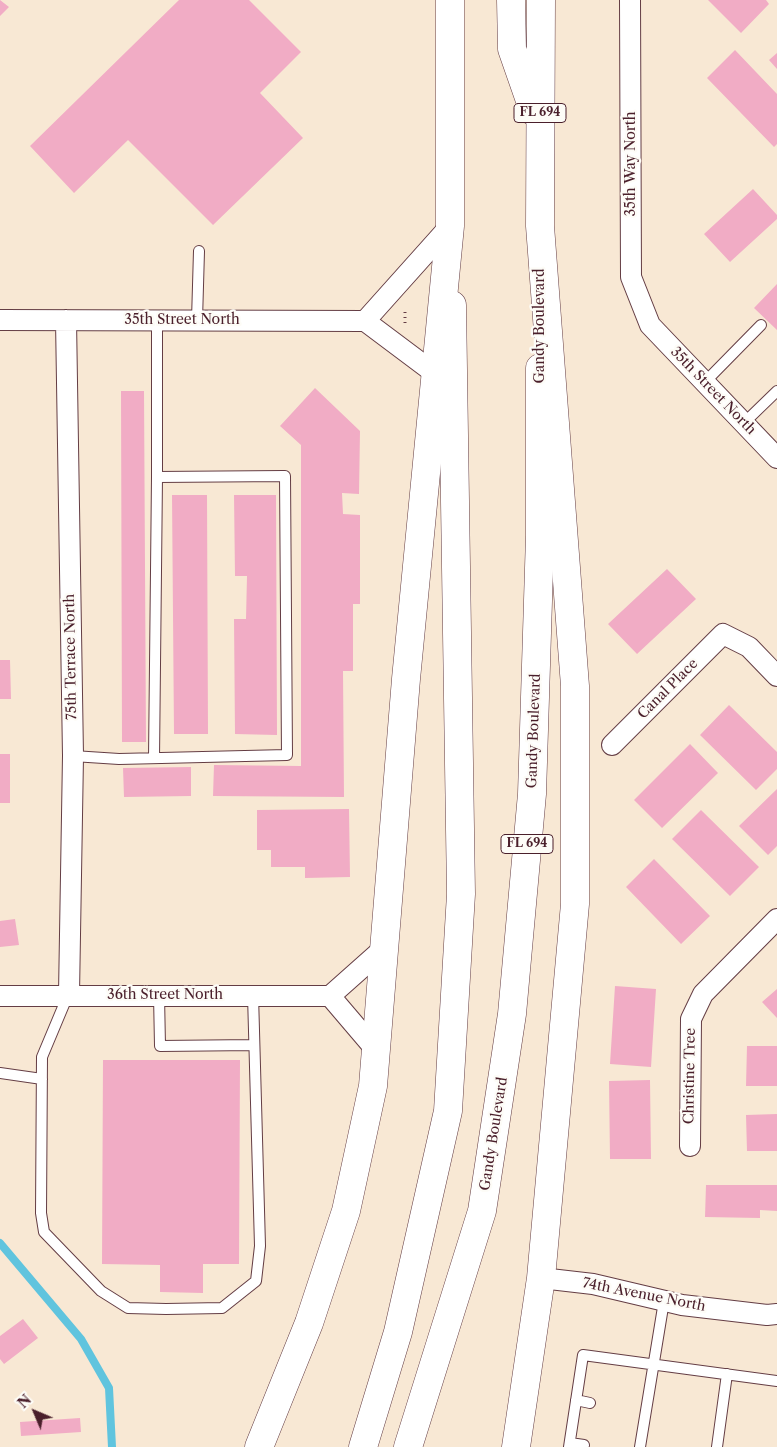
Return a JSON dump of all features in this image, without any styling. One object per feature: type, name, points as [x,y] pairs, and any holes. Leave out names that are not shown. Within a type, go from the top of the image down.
[{"type":"main road","points":[[363,1447],[398,1332],[448,1111],[461,894],[450,226],[450,0]]},
{"type":"main road","points":[[511,0],[512,49],[540,130]]},
{"type":"main road","name":"Gandy Boulevard","points":[[408,1447],[482,1211],[512,1014],[532,784],[540,536],[541,0]]},
{"type":"main road","points":[[259,1447],[309,1323],[346,1211],[373,1086],[407,669],[450,226]]},
{"type":"main road","points":[[516,1447],[541,1278],[575,904],[575,686],[540,226]]},
{"type":"street","name":"35th Way North","points":[[630,0],[631,278],[650,325]]},
{"type":"street","points":[[437,375],[365,321],[450,226]]},
{"type":"street","name":"35th Street North","points":[[0,320],[365,321]]},
{"type":"street","name":"75th Terrace North","points":[[66,320],[73,756],[69,994]]},
{"type":"street","name":"35th Street North","points":[[650,325],[777,458]]},
{"type":"street","name":"Canal Place","points":[[612,745],[723,634],[749,647],[777,676]]},
{"type":"street","name":"Christine Tree","points":[[690,1146],[691,1019],[702,994],[777,919]]},
{"type":"street","points":[[376,1050],[330,996],[384,948]]},
{"type":"street","name":"36th Street North","points":[[0,996],[69,994],[330,996]]},
{"type":"street","name":"74th Avenue North","points":[[541,1278],[593,1284],[692,1306],[767,1315],[777,1314]]},
{"type":"lane","points":[[198,320],[199,251]]},
{"type":"lane","points":[[154,758],[157,320]]},
{"type":"lane","points":[[705,382],[761,325]]},
{"type":"lane","points":[[744,423],[777,391]]},
{"type":"lane","points":[[73,756],[154,758],[287,755],[285,476],[157,477]]},
{"type":"lane","points":[[69,994],[42,1057],[41,1213],[44,1232],[101,1291],[128,1308],[222,1308],[256,1281],[260,1246],[253,995]]},
{"type":"lane","points":[[159,995],[160,1046],[254,1046]]},
{"type":"lane","points":[[0,1073],[42,1079]]},
{"type":"lane","points":[[640,1447],[664,1301]]},
{"type":"lane","points":[[584,1445],[570,1445],[582,1355],[777,1381]]},
{"type":"lane","points":[[718,1447],[727,1374]]},
{"type":"lane","points":[[576,1400],[590,1403]]},
{"type":"lane","points":[[634,1410],[645,1412]]},
{"type":"building","points":[[0,0],[9,7],[0,16]]},
{"type":"building","points":[[179,0],[249,0],[301,52],[260,93],[303,138],[213,225],[128,140],[74,193],[30,146]]},
{"type":"building","points":[[708,0],[766,0],[769,4],[741,33]]},
{"type":"building","points":[[735,50],[777,94],[777,144],[774,147],[707,78]]},
{"type":"building","points":[[777,53],[777,69],[769,60]]},
{"type":"building","points":[[753,189],[777,215],[777,219],[730,262],[704,234]]},
{"type":"building","points":[[777,284],[777,330],[754,308]]},
{"type":"building","points":[[315,388],[360,431],[359,494],[342,493],[343,514],[360,515],[360,604],[353,604],[353,671],[343,671],[344,797],[213,796],[214,765],[301,766],[301,445],[280,426]]},
{"type":"building","points":[[121,391],[144,391],[146,742],[122,742]]},
{"type":"building","points":[[172,495],[207,495],[208,734],[174,734]]},
{"type":"building","points":[[234,495],[276,495],[277,735],[235,734],[234,619],[246,619],[247,576],[235,576]]},
{"type":"building","points":[[667,569],[696,599],[637,654],[608,624]]},
{"type":"building","points":[[0,660],[10,660],[11,699],[0,699]]},
{"type":"building","points":[[729,705],[777,752],[777,769],[756,790],[700,735]]},
{"type":"building","points":[[690,744],[718,773],[662,828],[634,800]]},
{"type":"building","points":[[0,754],[10,754],[10,803],[0,803]]},
{"type":"building","points":[[191,767],[191,796],[124,797],[123,768]]},
{"type":"building","points":[[777,789],[777,846],[768,855],[739,826]]},
{"type":"building","points":[[349,809],[350,877],[305,878],[305,867],[271,867],[271,850],[257,850],[257,810]]},
{"type":"building","points":[[701,810],[759,867],[730,896],[672,839]]},
{"type":"building","points":[[654,859],[710,916],[681,944],[626,887]]},
{"type":"building","points":[[15,919],[19,945],[0,947],[0,921]]},
{"type":"building","points":[[615,986],[656,989],[651,1067],[610,1064]]},
{"type":"building","points":[[777,989],[777,1018],[762,1002]]},
{"type":"building","points":[[747,1046],[777,1046],[777,1086],[746,1086]]},
{"type":"building","points":[[103,1060],[240,1060],[239,1264],[203,1264],[203,1293],[160,1292],[160,1265],[102,1264]]},
{"type":"building","points":[[650,1080],[651,1159],[610,1159],[609,1081]]},
{"type":"building","points":[[777,1114],[777,1151],[747,1151],[746,1115]]},
{"type":"building","points":[[706,1185],[777,1185],[777,1211],[760,1210],[760,1218],[705,1217]]},
{"type":"building","points":[[23,1319],[38,1338],[4,1364],[0,1359],[0,1336]]},
{"type":"building","points":[[80,1418],[81,1432],[21,1436],[20,1422]]},
{"type":"waterway","points":[[0,1243],[81,1339],[109,1388],[112,1447]]}]
